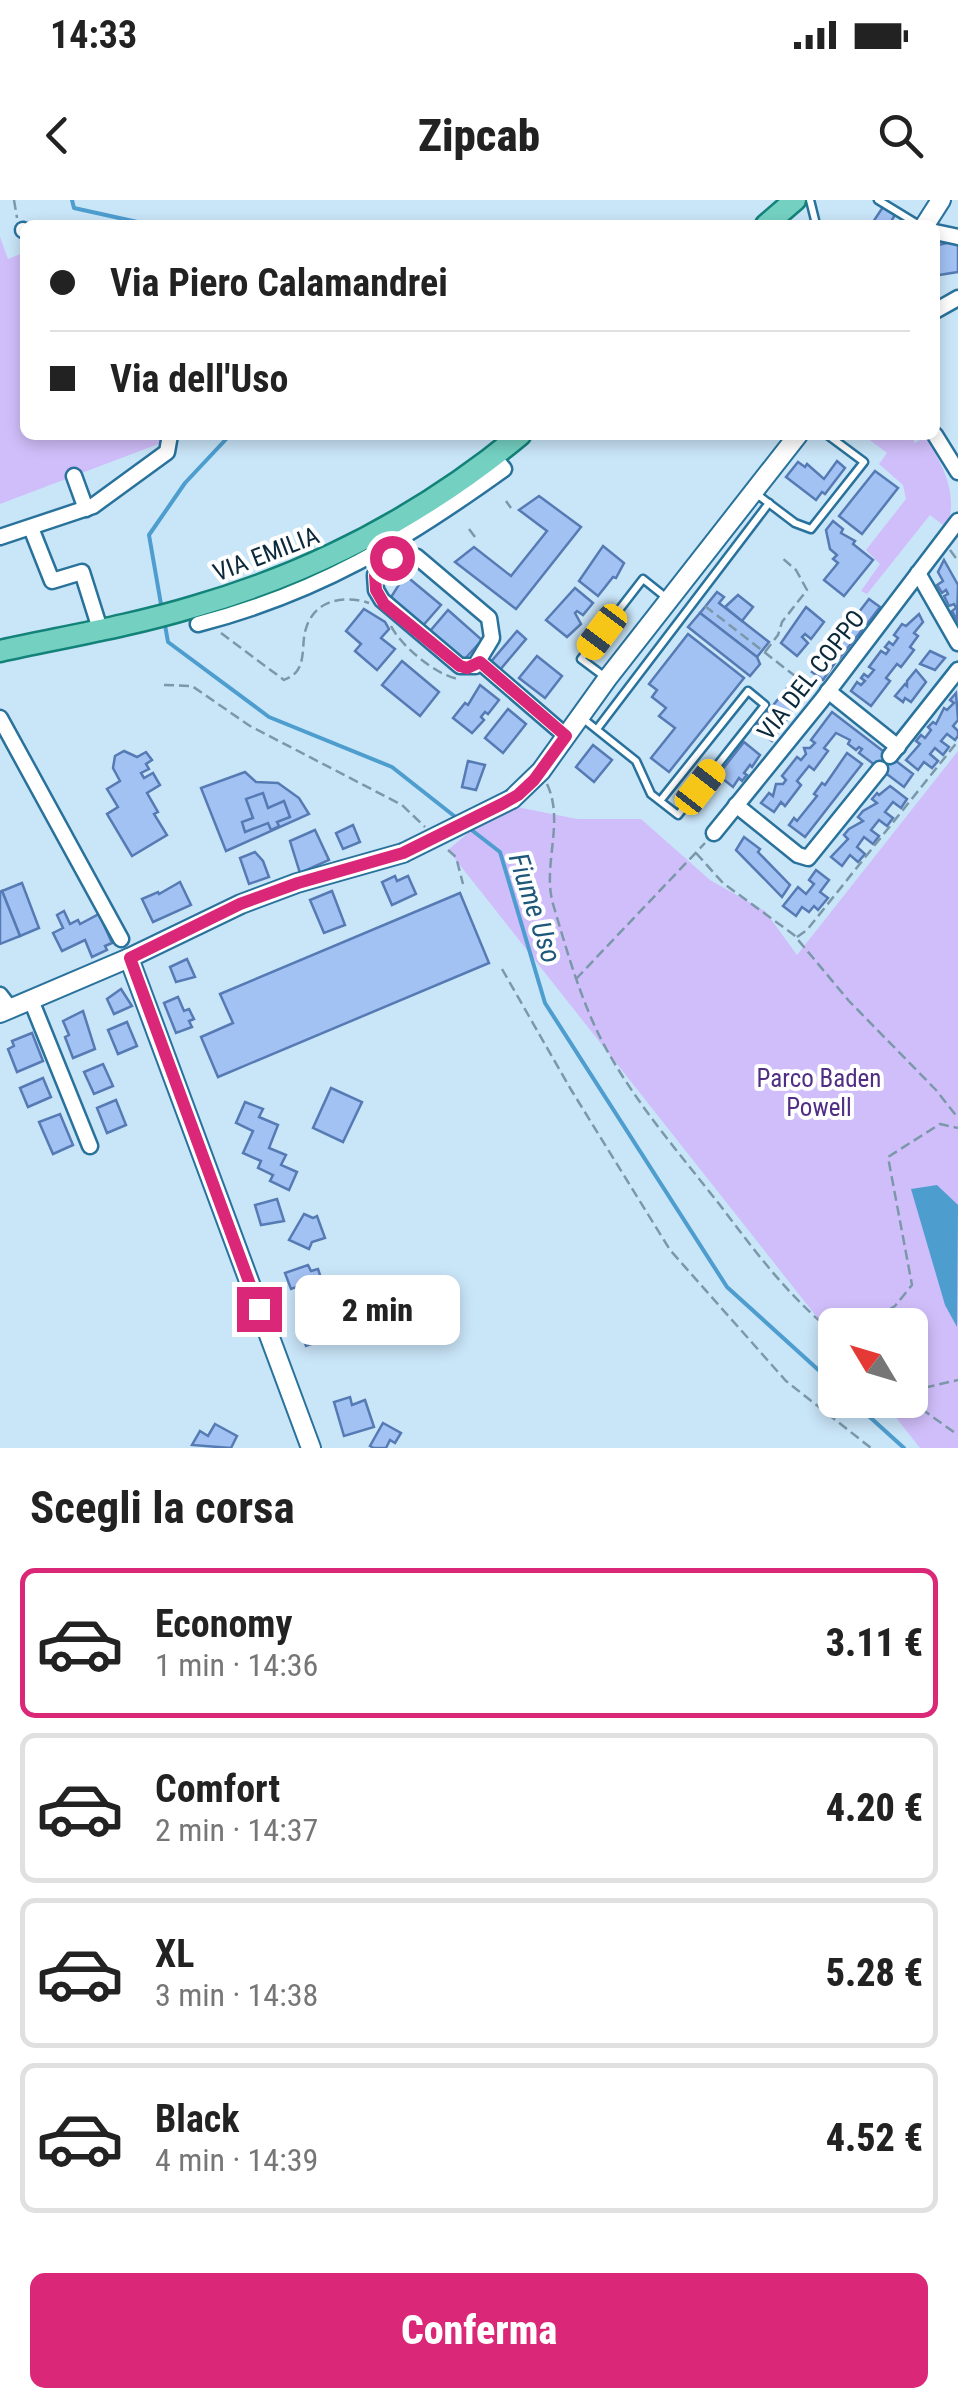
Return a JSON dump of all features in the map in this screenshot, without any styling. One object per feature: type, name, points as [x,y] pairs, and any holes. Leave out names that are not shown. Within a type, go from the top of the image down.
[{"type":"main road","points":[[772,220],[795,200]]},
{"type":"main road","name":"VIA EMILIA","points":[[0,652],[221,598],[328,559],[440,497],[514,440]]},
{"type":"street","points":[[926,220],[941,200]]},
{"type":"street","points":[[0,537],[83,510],[167,452],[169,440]]},
{"type":"street","points":[[3,1005],[31,1000],[130,958],[240,904],[403,853],[512,799],[541,771],[607,679],[792,440]]},
{"type":"street","points":[[938,440],[958,472]]},
{"type":"street","points":[[202,623],[300,591],[388,548],[504,468],[493,456]]},
{"type":"street","points":[[74,476],[83,510]]},
{"type":"street","name":"VIA DEL COPPO","points":[[714,833],[958,521]]},
{"type":"street","points":[[31,528],[52,581],[82,572],[108,627]]},
{"type":"street","name":"VIA DEL COPPO","points":[[942,543],[958,531]]},
{"type":"street","points":[[404,555],[417,557],[489,618],[492,638],[480,662],[467,668],[460,666],[384,604],[375,575],[386,562],[404,555]]},
{"type":"street","points":[[918,573],[958,643]]},
{"type":"street","points":[[0,641],[26,646]]},
{"type":"street","points":[[0,664],[26,646]]},
{"type":"street","points":[[480,662],[566,736]]},
{"type":"street","points":[[736,805],[798,855],[808,858],[958,670]]},
{"type":"street","points":[[820,693],[889,757]]},
{"type":"street","points":[[0,718],[121,939]]},
{"type":"street","points":[[130,958],[311,1448]]},
{"type":"street","points":[[31,1000],[90,1146]]},
{"type":"lane","points":[[878,200],[913,220]]},
{"type":"lane","points":[[753,491],[807,530],[817,523],[864,462],[834,440]]},
{"type":"lane","points":[[598,729],[769,504]]},
{"type":"lane","points":[[607,679],[582,659],[642,579],[669,600]]},
{"type":"lane","points":[[580,716],[636,761],[651,794],[660,801],[678,815],[765,705],[748,691],[660,801]]},
{"type":"path","points":[[506,501],[512,508]]},
{"type":"path","points":[[469,528],[475,537]]},
{"type":"path","points":[[765,652],[807,590],[796,570],[781,557]]},
{"type":"path","points":[[202,623],[284,680],[300,666],[305,628],[323,604],[352,598],[368,602],[380,612]]},
{"type":"path","points":[[696,599],[820,693]]},
{"type":"path","points":[[390,624],[396,636],[440,672],[452,679],[462,678]]},
{"type":"path","points":[[164,686],[192,686],[250,726],[402,805],[425,827]]},
{"type":"path","points":[[796,938],[808,930],[958,742]]},
{"type":"path","points":[[541,771],[552,796],[555,826],[551,897],[575,980],[603,1042],[642,1105],[778,1280],[818,1321]]},
{"type":"path","points":[[448,850],[456,857],[462,884]]},
{"type":"path","points":[[575,980],[696,853],[723,883],[778,920],[796,938],[849,1002],[958,1118]]},
{"type":"path","points":[[502,969],[670,1250],[786,1381],[871,1448]]},
{"type":"path","points":[[893,1308],[912,1285],[888,1158],[940,1124],[958,1128]]},
{"type":"path","points":[[928,1387],[958,1380]]},
{"type":"path","points":[[928,1414],[958,1435]]},
{"type":"green space","points":[[0,237],[8,259],[20,254],[20,440],[161,443],[0,504]]},
{"type":"green space","points":[[870,440],[927,440],[944,470],[950,492],[950,516],[947,528],[930,515],[867,594],[861,591],[880,564],[866,550],[906,499],[903,485],[879,464],[887,453]]},
{"type":"green space","name":"Parco Baden Powell","points":[[958,751],[958,1448],[920,1448],[896,1418],[928,1418],[928,1308],[818,1308],[818,1318],[448,850],[502,804],[577,819],[641,819],[710,880],[765,911],[797,955]]},
{"type":"water","points":[[937,1185],[958,1205],[957,1327],[945,1305],[911,1189]]},
{"type":"building","points":[[883,207],[895,215],[892,220],[874,220]]},
{"type":"building","points":[[958,240],[958,272],[940,275],[940,245]]},
{"type":"building","points":[[837,461],[845,468],[816,500],[786,477],[798,462],[805,467],[807,464],[824,479]]},
{"type":"building","points":[[875,471],[898,488],[862,534],[839,516]]},
{"type":"building","points":[[539,496],[581,527],[516,609],[455,562],[474,547],[511,576],[547,531],[519,510]]},
{"type":"building","points":[[833,521],[843,529],[841,533],[873,560],[844,596],[824,580],[838,563],[833,559],[837,555],[830,549],[826,530]]},
{"type":"building","points":[[603,546],[624,563],[598,596],[579,581]]},
{"type":"building","points":[[944,560],[958,585],[957,620],[952,611],[956,608],[954,604],[949,606],[944,596],[948,594],[946,590],[942,593],[937,585],[943,581],[938,572]]},
{"type":"building","points":[[405,575],[441,605],[420,629],[388,602]]},
{"type":"building","points":[[575,588],[593,603],[583,615],[575,613],[581,624],[567,637],[546,620]]},
{"type":"building","points":[[717,592],[724,597],[719,603],[769,642],[757,657],[700,613]]},
{"type":"building","points":[[738,595],[753,607],[742,621],[725,607]]},
{"type":"building","points":[[869,599],[880,607],[867,624],[856,616]]},
{"type":"building","points":[[806,607],[824,622],[811,639],[805,634],[802,637],[808,643],[797,656],[781,643]]},
{"type":"building","points":[[364,609],[385,622],[389,629],[381,638],[395,649],[377,670],[355,651],[361,644],[346,631]]},
{"type":"building","points":[[448,610],[482,640],[462,662],[431,635]]},
{"type":"building","points":[[700,613],[757,657],[760,664],[750,676],[688,627]]},
{"type":"building","points":[[919,614],[923,622],[914,633],[918,636],[910,647],[914,650],[886,678],[890,681],[871,706],[851,691],[857,682],[861,685],[865,681],[861,678],[864,674],[868,677],[874,670],[869,667],[881,651],[886,654],[889,642],[893,645],[898,638],[894,635],[902,624],[906,626]]},
{"type":"building","points":[[851,622],[862,630],[839,659],[829,650]]},
{"type":"building","points":[[517,631],[526,639],[499,671],[490,663]]},
{"type":"building","points":[[688,634],[744,678],[669,772],[651,758],[675,728],[659,716],[666,708],[652,697],[657,690],[649,684]]},
{"type":"building","points":[[930,651],[945,658],[935,670],[920,664]]},
{"type":"building","points":[[825,655],[835,663],[823,680],[812,672]]},
{"type":"building","points":[[537,656],[562,676],[545,698],[519,678]]},
{"type":"building","points":[[402,661],[439,692],[420,716],[382,685]]},
{"type":"building","points":[[916,670],[926,682],[911,702],[905,698],[903,702],[895,696],[907,686]]},
{"type":"building","points":[[791,683],[805,694],[772,741],[755,728]]},
{"type":"building","points":[[480,685],[499,700],[488,714],[485,712],[481,717],[484,720],[472,733],[453,718],[465,703],[468,705]]},
{"type":"building","points":[[956,693],[958,720],[953,726],[958,736],[955,740],[947,734],[941,741],[949,747],[943,755],[935,748],[930,754],[938,761],[932,768],[924,762],[918,770],[906,760],[920,744],[916,741],[921,735],[925,738],[931,730],[928,727],[936,724],[944,708],[947,710],[954,703],[950,700]]},
{"type":"building","points":[[508,709],[526,724],[503,753],[485,738]]},
{"type":"building","points":[[832,712],[913,774],[904,787],[859,753],[862,749],[856,750],[848,744],[850,740],[836,733],[814,770],[809,766],[797,781],[801,785],[785,806],[781,802],[774,812],[761,803],[769,793],[773,796],[776,784],[783,784],[786,780],[782,776],[797,757],[801,760],[806,754],[804,748],[815,743],[811,740]]},
{"type":"building","points":[[744,742],[760,755],[742,781],[739,778],[733,787],[718,775]]},
{"type":"building","points":[[593,745],[612,760],[594,782],[576,767]]},
{"type":"building","points":[[124,751],[137,757],[146,752],[152,760],[146,764],[149,769],[141,773],[144,778],[153,773],[160,785],[147,793],[167,835],[132,856],[107,814],[118,807],[107,789],[120,781],[113,768],[115,756]]},
{"type":"building","points":[[847,753],[862,764],[805,837],[789,825],[794,818],[797,821]]},
{"type":"building","points":[[468,761],[485,765],[476,790],[462,787]]},
{"type":"building","points":[[245,772],[256,782],[278,783],[299,798],[309,814],[226,851],[201,788]]},
{"type":"building","points":[[890,786],[907,799],[901,808],[893,802],[885,812],[893,818],[887,826],[879,820],[871,830],[879,836],[873,844],[864,837],[857,847],[865,854],[858,862],[850,855],[842,866],[831,857],[848,839],[844,835],[863,821],[858,817],[877,803],[872,799],[877,793]]},
{"type":"building","points":[[263,793],[268,808],[284,801],[290,817],[277,822],[279,826],[271,830],[268,823],[245,832],[242,822],[253,818],[246,799]]},
{"type":"building","points":[[353,825],[360,842],[343,849],[336,833]]},
{"type":"building","points":[[315,830],[329,860],[300,873],[290,841]]},
{"type":"building","points":[[744,837],[760,849],[758,852],[790,885],[782,897],[736,850]]},
{"type":"building","points":[[255,852],[269,877],[249,884],[240,858]]},
{"type":"building","points":[[816,870],[829,880],[820,892],[828,898],[818,910],[814,906],[809,912],[802,907],[796,916],[783,906],[798,887],[806,894],[814,884],[809,880]]},
{"type":"building","points":[[395,876],[397,881],[408,876],[416,894],[392,905],[382,882]]},
{"type":"building","points":[[180,882],[191,905],[153,922],[142,899]]},
{"type":"building","points":[[22,883],[39,928],[20,936],[2,891]]},
{"type":"building","points":[[332,891],[345,925],[324,933],[310,900]]},
{"type":"building","points":[[0,892],[20,936],[0,944]]},
{"type":"building","points":[[460,893],[489,963],[218,1077],[201,1037],[233,1023],[220,994]]},
{"type":"building","points":[[64,911],[70,924],[78,920],[80,924],[99,914],[112,943],[105,946],[107,950],[92,957],[85,940],[62,951],[53,933],[63,928],[57,915]]},
{"type":"building","points":[[187,959],[195,977],[176,982],[170,967]]},
{"type":"building","points":[[121,989],[132,1006],[114,1014],[107,999]]},
{"type":"building","points":[[178,997],[184,1011],[189,1009],[194,1019],[189,1021],[192,1027],[176,1033],[164,1003]]},
{"type":"building","points":[[83,1011],[95,1049],[73,1058],[63,1021]]},
{"type":"building","points":[[127,1022],[137,1046],[118,1054],[108,1030]]},
{"type":"building","points":[[32,1033],[43,1061],[17,1072],[8,1049],[14,1046],[12,1041]]},
{"type":"building","points":[[103,1064],[113,1086],[94,1094],[84,1072]]},
{"type":"building","points":[[43,1078],[51,1097],[28,1107],[20,1088]]},
{"type":"building","points":[[331,1088],[362,1102],[343,1142],[313,1128]]},
{"type":"building","points":[[116,1100],[126,1125],[107,1133],[97,1108]]},
{"type":"building","points":[[245,1102],[263,1109],[259,1117],[278,1125],[269,1148],[286,1155],[281,1165],[297,1172],[289,1190],[270,1181],[273,1175],[258,1168],[261,1161],[243,1153],[253,1131],[236,1123]]},
{"type":"building","points":[[60,1114],[73,1145],[53,1154],[39,1122]]},
{"type":"building","points":[[277,1199],[284,1221],[261,1225],[255,1205]]},
{"type":"building","points":[[304,1214],[317,1216],[325,1238],[312,1242],[309,1249],[289,1240]]},
{"type":"building","points":[[308,1265],[311,1271],[318,1269],[326,1293],[312,1298],[310,1293],[305,1294],[302,1285],[291,1289],[285,1273]]},
{"type":"building","points":[[322,1319],[328,1338],[306,1346],[299,1326]]},
{"type":"building","points":[[350,1397],[352,1405],[365,1400],[374,1427],[344,1436],[334,1402]]},
{"type":"building","points":[[383,1423],[401,1433],[386,1448],[374,1448],[370,1446]]},
{"type":"building","points":[[215,1424],[237,1436],[231,1448],[192,1445],[200,1431],[208,1436]]},
{"type":"waterway","name":"Fiume Uso","points":[[72,200],[74,208],[128,220]]},
{"type":"waterway","name":"Fiume Uso","points":[[162,610],[149,535],[185,483],[225,440]]},
{"type":"waterway","name":"Fiume Uso","points":[[165,625],[168,642],[269,717],[392,767],[458,819]]},
{"type":"waterway","name":"Fiume Uso","points":[[469,828],[500,852],[545,1003],[727,1287],[818,1370]]},
{"type":"waterway","name":"Fiume Uso","points":[[871,1418],[904,1448]]},
{"type":"route","points":[[259,1309],[130,958],[240,904],[403,853],[502,804],[534,780],[566,736],[480,662],[467,668],[460,666],[384,604],[376,590],[375,575],[392,558]]}]
